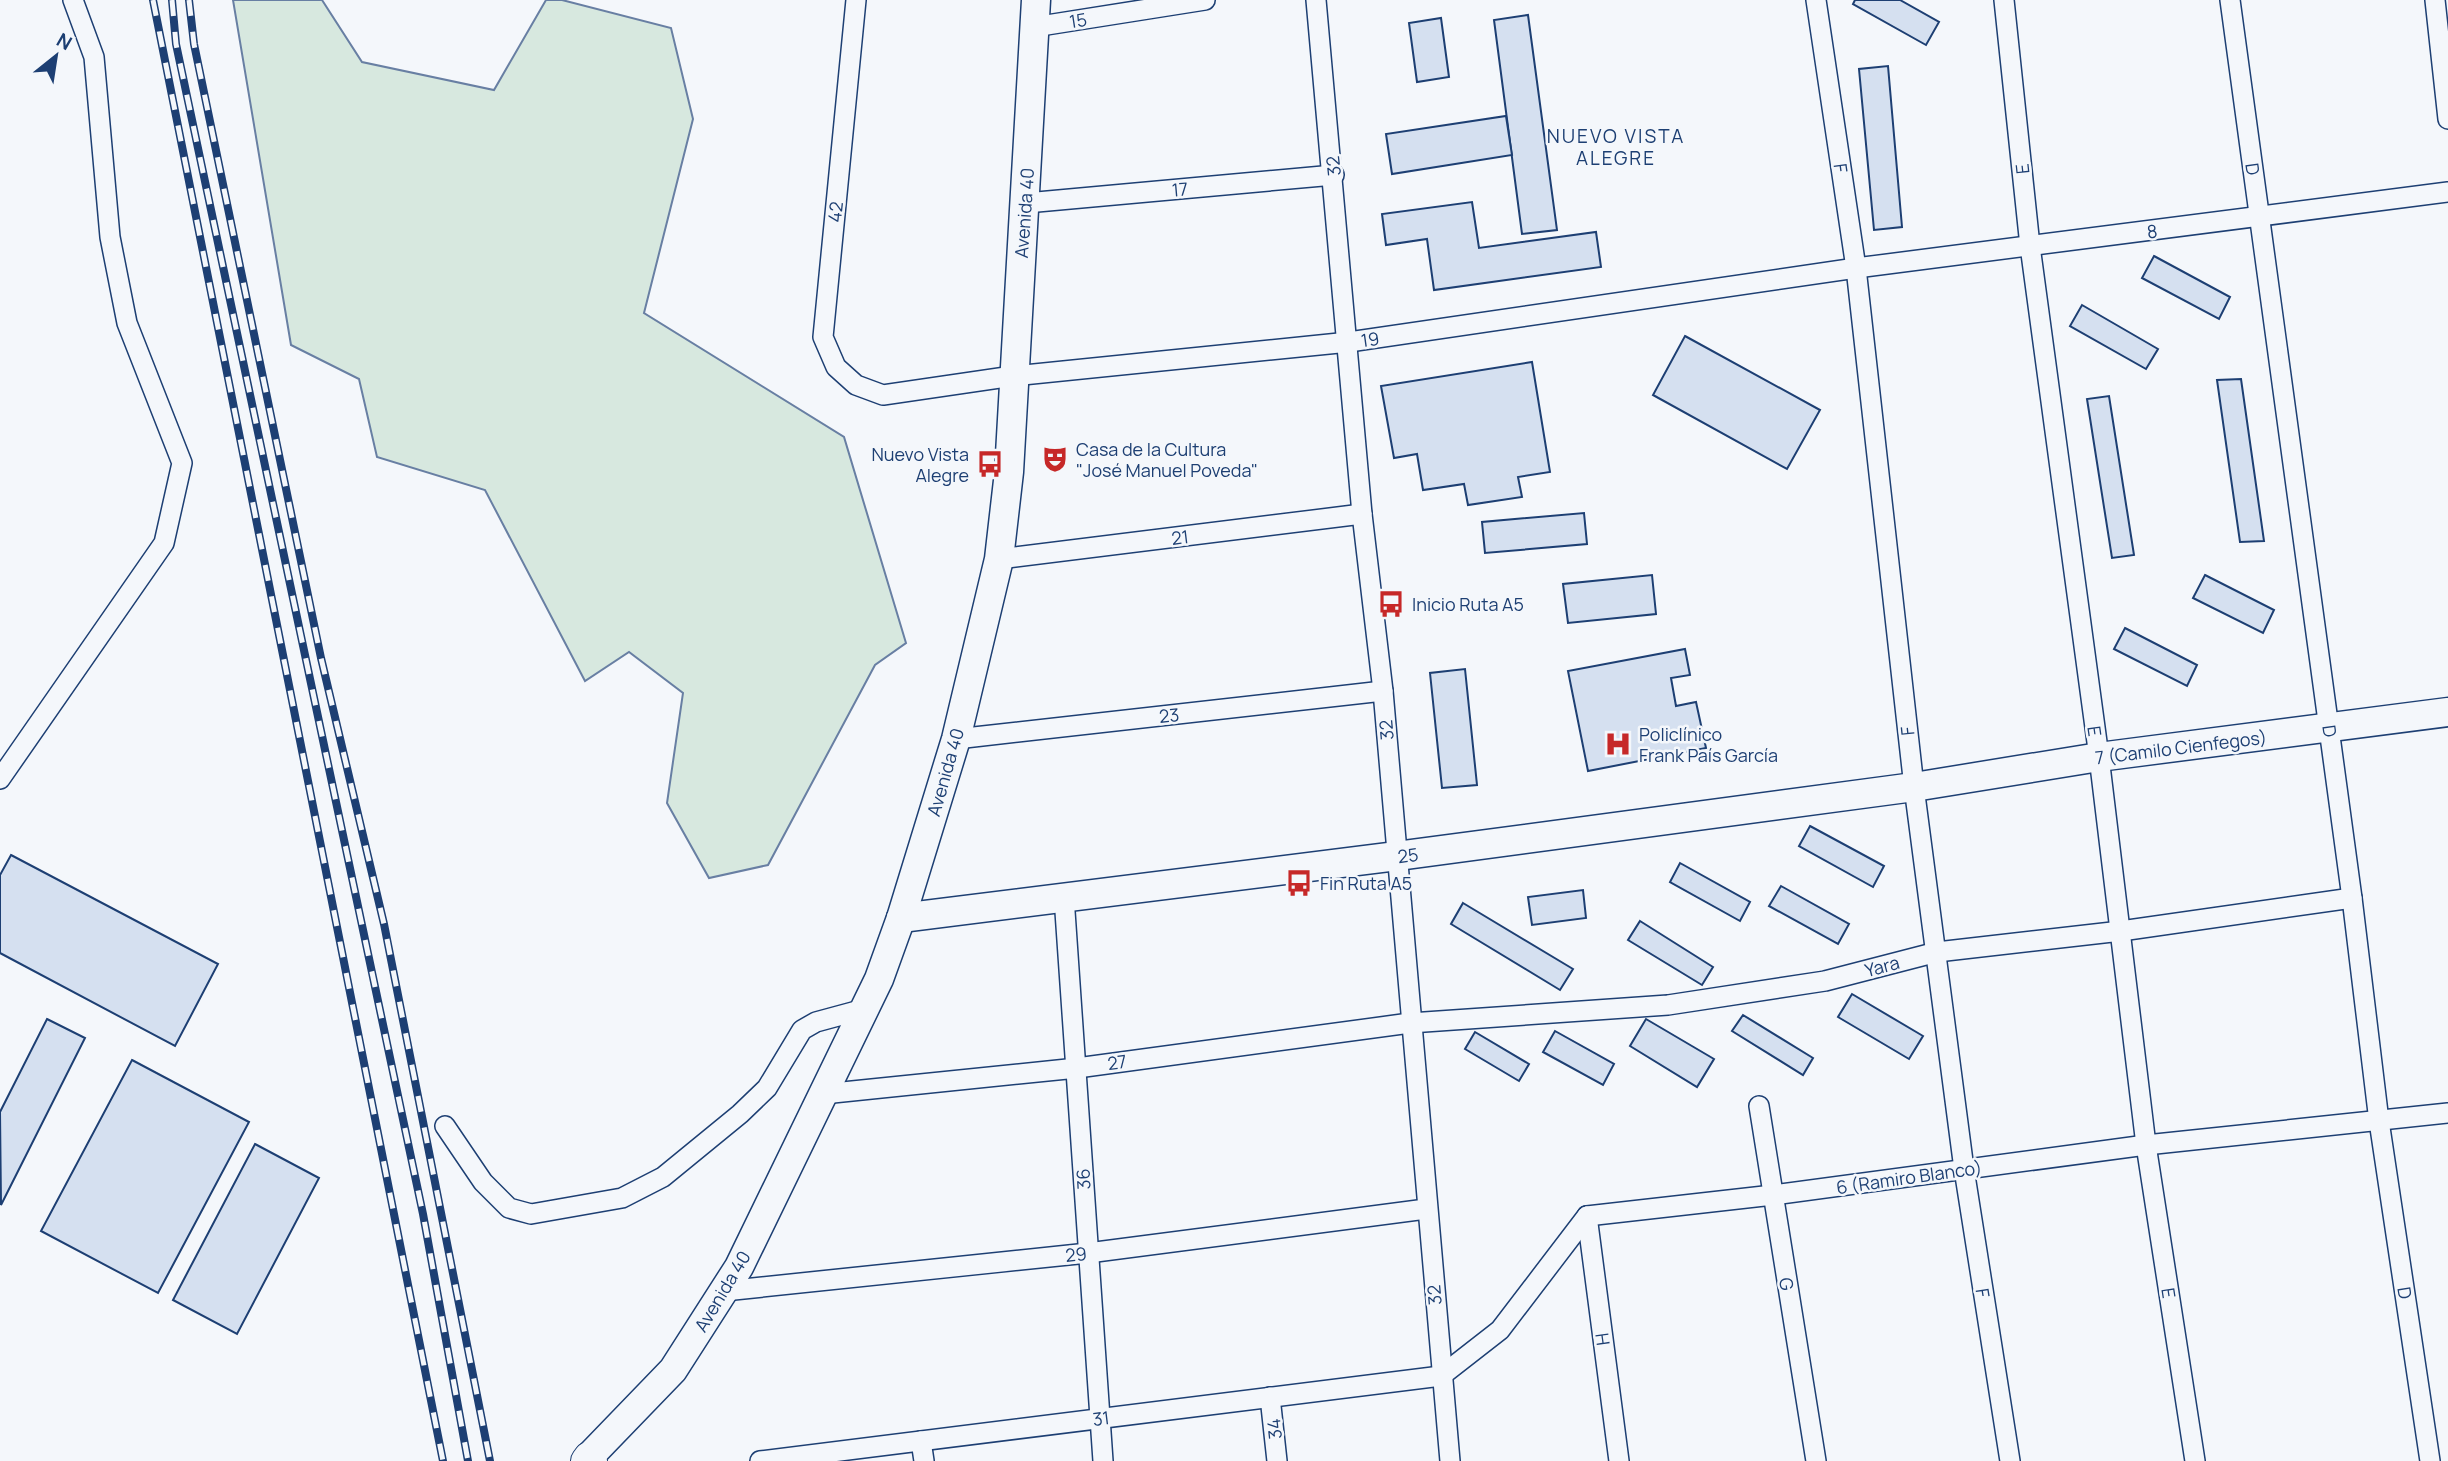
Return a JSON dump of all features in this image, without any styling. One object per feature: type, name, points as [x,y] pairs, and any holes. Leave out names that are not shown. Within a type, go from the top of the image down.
[{"type":"street","points":[[0,779],[164,543],[182,463],[127,323],[110,237],[94,57],[73,0]]},
{"type":"street","name":"42","points":[[856,0],[823,337],[836,367],[856,385],[883,394]]},
{"type":"street","name":"15","points":[[1035,13],[1205,0]]},
{"type":"street","name":"32","points":[[1316,0],[1349,342],[1362,514],[1383,691],[1426,1209],[1451,1461]]},
{"type":"street","name":"F","points":[[1816,0],[1856,268],[1914,787],[1964,1170],[2010,1461]]},
{"type":"street","name":"E","points":[[2004,0],[2030,246],[2099,757],[2146,1146],[2195,1461]]},
{"type":"street","name":"D","points":[[2230,0],[2330,729],[2379,1121],[2430,1461]]},
{"type":"street","points":[[2435,0],[2448,119]]},
{"type":"street","name":"Avenida 40","points":[[589,1460],[673,1370],[739,1267],[864,1009],[901,918],[956,739],[999,559],[1009,472],[1035,13]]},
{"type":"street","name":"17","points":[[1026,203],[1334,175]]},
{"type":"street","name":"8","points":[[1856,268],[2448,192]]},
{"type":"street","name":"19","points":[[883,394],[1013,376],[1349,342],[1856,268]]},
{"type":"street","name":"21","points":[[999,559],[1362,514]]},
{"type":"street","name":"23","points":[[956,739],[1383,691]]},
{"type":"street","name":"7 (Camilo Cienfegos)","points":[[1914,787],[2099,757],[2448,712]]},
{"type":"street","name":"25","points":[[901,918],[1397,856],[1914,787]]},
{"type":"street","name":"36","points":[[1064,897],[1103,1461]]},
{"type":"street","name":"Yara","points":[[1410,1023],[1668,1005],[1825,981],[1937,952],[2121,931],[2352,898]]},
{"type":"street","points":[[445,1126],[483,1182],[509,1208],[531,1214],[622,1198],[663,1177],[740,1115],[766,1088],[802,1030],[816,1021],[864,1009]]},
{"type":"street","name":"27","points":[[823,1094],[1077,1068],[1410,1023]]},
{"type":"street","name":"G","points":[[1759,1106],[1816,1461]]},
{"type":"street","name":"6 (Ramiro Blanco)","points":[[1587,1216],[1773,1195],[2146,1146],[2448,1113]]},
{"type":"street","name":"29","points":[[724,1291],[1088,1253],[1426,1209]]},
{"type":"street","points":[[1441,1376],[1500,1330],[1587,1216]]},
{"type":"street","name":"H","points":[[1587,1216],[1619,1461]]},
{"type":"street","name":"31","points":[[760,1461],[1441,1376]]},
{"type":"street","name":"34","points":[[1270,1397],[1277,1461]]},
{"type":"street","points":[[921,1441],[924,1461]]},
{"type":"shaded area","points":[[233,0],[322,0],[362,62],[494,90],[546,0],[562,0],[671,28],[693,119],[644,313],[844,437],[906,643],[875,665],[768,865],[709,878],[667,803],[683,693],[629,652],[585,681],[485,490],[377,457],[359,379],[291,345]]},
{"type":"building","points":[[1855,0],[1900,0],[1939,22],[1926,45],[1853,4]]},
{"type":"building","points":[[1528,15],[1557,230],[1522,234],[1494,20]]},
{"type":"building","points":[[1441,18],[1449,77],[1417,82],[1409,23]]},
{"type":"building","points":[[1888,66],[1902,227],[1874,230],[1859,69]]},
{"type":"building","points":[[1506,116],[1512,155],[1392,174],[1386,134]]},
{"type":"building","points":[[1472,202],[1479,248],[1596,232],[1601,267],[1434,290],[1427,239],[1386,245],[1382,214]]},
{"type":"building","points":[[2154,256],[2230,297],[2219,319],[2142,278]]},
{"type":"building","points":[[2082,305],[2158,349],[2146,369],[2070,326]]},
{"type":"building","points":[[1685,336],[1820,410],[1787,469],[1653,395]]},
{"type":"building","points":[[1532,362],[1550,472],[1518,477],[1522,497],[1468,505],[1464,484],[1423,490],[1417,454],[1394,458],[1381,386]]},
{"type":"building","points":[[2241,379],[2264,541],[2240,542],[2217,380]]},
{"type":"building","points":[[2109,396],[2134,555],[2112,558],[2087,399]]},
{"type":"building","points":[[1584,513],[1587,544],[1485,553],[1482,522]]},
{"type":"building","points":[[1652,575],[1656,614],[1568,623],[1563,584]]},
{"type":"building","points":[[2205,575],[2274,610],[2263,633],[2193,598]]},
{"type":"building","points":[[2125,628],[2197,665],[2187,686],[2114,649]]},
{"type":"building","points":[[1685,649],[1690,675],[1671,678],[1676,706],[1696,702],[1706,748],[1588,771],[1568,671]]},
{"type":"building","points":[[1465,669],[1477,785],[1442,788],[1430,673]]},
{"type":"building","points":[[1810,826],[1884,866],[1873,887],[1799,846]]},
{"type":"building","points":[[11,855],[218,964],[175,1046],[0,953],[0,875]]},
{"type":"building","points":[[1680,863],[1750,902],[1740,921],[1670,882]]},
{"type":"building","points":[[1781,886],[1849,924],[1838,944],[1769,906]]},
{"type":"building","points":[[1583,890],[1586,918],[1532,925],[1528,897]]},
{"type":"building","points":[[1463,903],[1573,969],[1560,990],[1451,924]]},
{"type":"building","points":[[1640,921],[1713,967],[1702,985],[1628,940]]},
{"type":"building","points":[[1852,994],[1923,1036],[1909,1059],[1838,1017]]},
{"type":"building","points":[[1743,1015],[1813,1058],[1803,1075],[1732,1031]]},
{"type":"building","points":[[47,1019],[85,1038],[1,1205],[0,1112]]},
{"type":"building","points":[[1646,1019],[1714,1059],[1697,1087],[1630,1046]]},
{"type":"building","points":[[1555,1031],[1614,1064],[1603,1085],[1543,1052]]},
{"type":"building","points":[[1475,1032],[1529,1064],[1519,1081],[1465,1049]]},
{"type":"building","points":[[132,1060],[249,1122],[158,1293],[41,1231]]},
{"type":"building","points":[[255,1144],[319,1178],[237,1334],[173,1300]]},
{"type":"railway","points":[[153,0],[443,1461]]},
{"type":"railway","points":[[172,0],[176,44],[423,1214],[468,1461]]},
{"type":"railway","points":[[189,0],[194,44],[321,658],[384,924],[490,1461]]},
{"type":"place","name":"Casa de la Cultura \"José Manuel Poveda\"","points":[[1055,459]]},
{"type":"place","name":"Nuevo Vista Alegre","points":[[990,464]]},
{"type":"place","name":"Inicio Ruta A5","points":[[1391,604]]},
{"type":"place","name":"Policlínico Frank País García","points":[[1618,744]]},
{"type":"place","name":"Fin Ruta A5","points":[[1299,883]]},
{"type":"district","name":"NUEVO VISTA ALEGRE","points":[[1616,147]]}]
